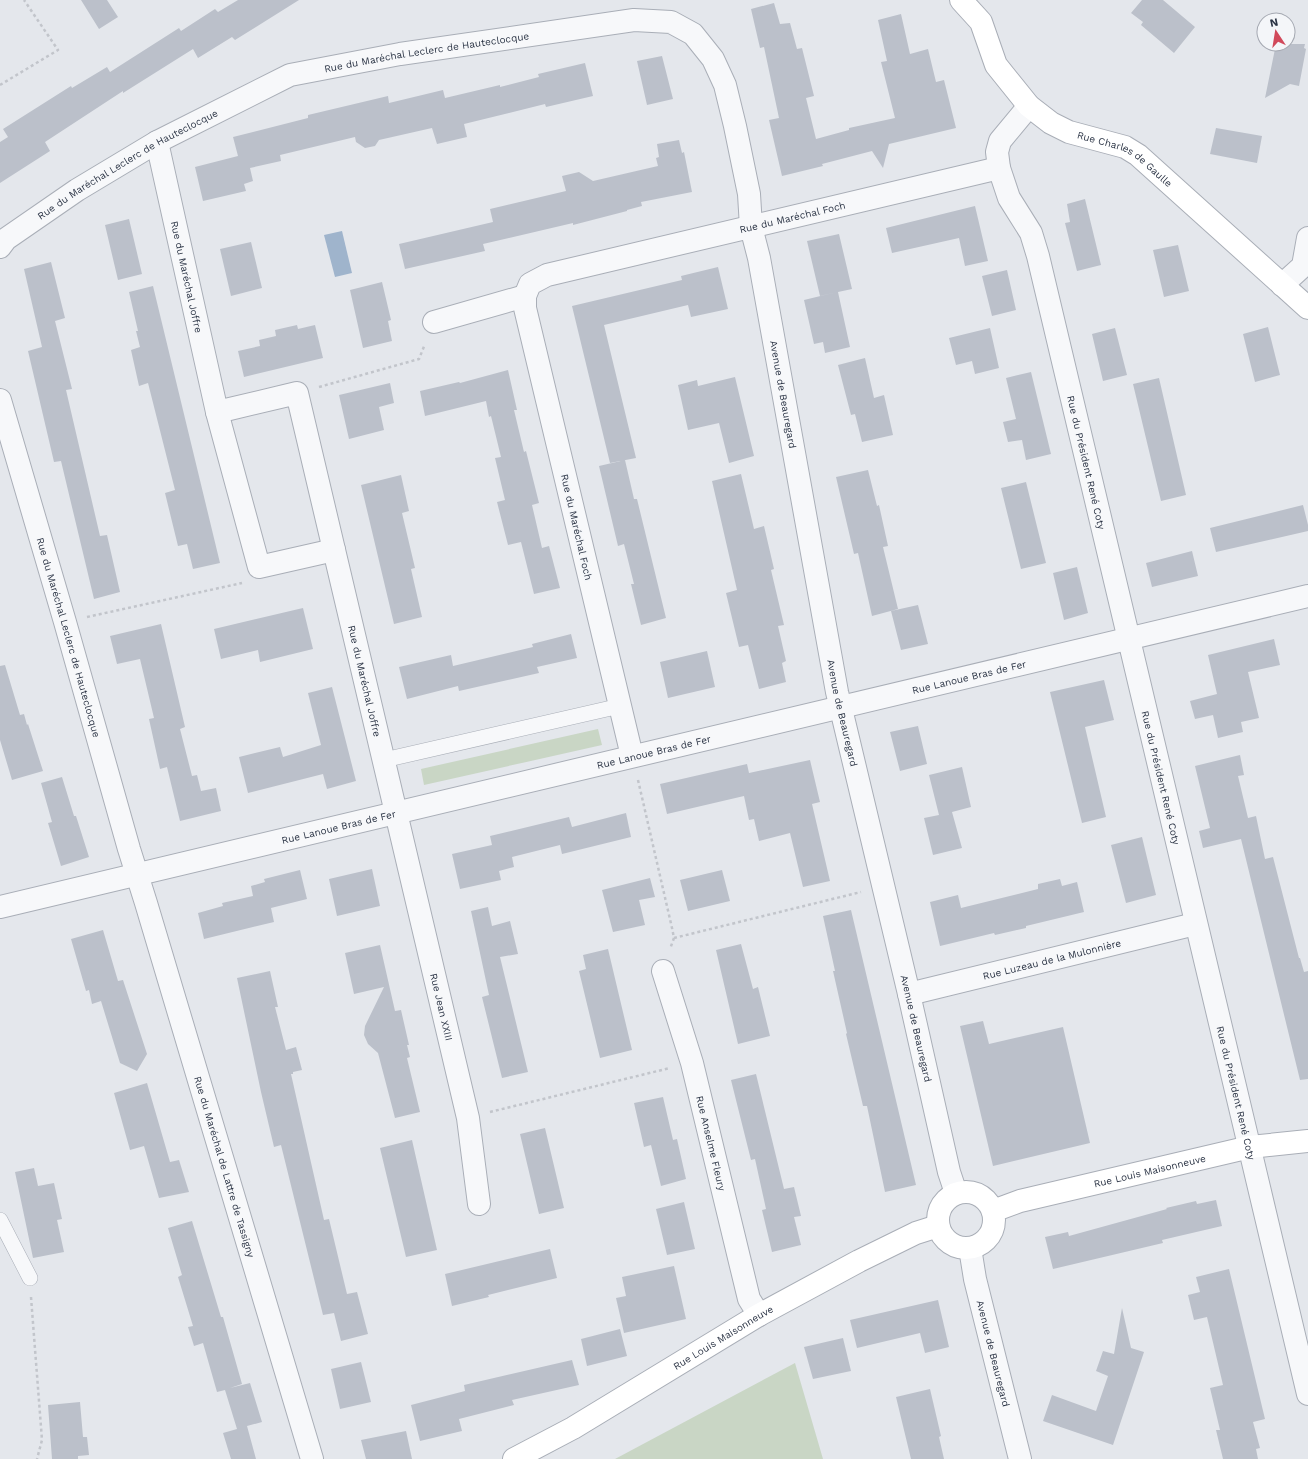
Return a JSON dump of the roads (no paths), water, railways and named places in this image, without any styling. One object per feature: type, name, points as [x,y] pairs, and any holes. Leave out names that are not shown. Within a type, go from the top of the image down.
[{"type":"street","name":"Rue Charles de Gaulle","points":[[961,0],[981,22],[996,65],[1030,106],[1051,123],[1069,132],[1125,147],[1138,155],[1308,308]]},
{"type":"street","name":"Rue du Maréchal Leclerc de Hauteclocque","points":[[0,247],[6,239],[77,190],[156,142],[290,75],[400,54],[634,20],[671,22],[693,34],[713,59],[725,85],[749,194],[751,227]]},
{"type":"street","points":[[999,168],[998,152],[1000,141],[1030,106]]},
{"type":"street","name":"Rue du Maréchal Joffre","points":[[156,142],[217,412],[259,567],[334,550]]},
{"type":"street","name":"Rue du Maréchal Foch","points":[[632,756],[525,308],[525,296],[530,284],[547,275],[999,168]]},
{"type":"street","name":"Rue du Président René Coty","points":[[999,168],[1009,198],[1031,233],[1038,256],[1195,924],[1250,1147],[1308,1394]]},
{"type":"street","name":"Avenue de Beauregard","points":[[751,227],[759,258],[837,692],[884,886],[949,1172],[956,1193]]},
{"type":"street","points":[[1282,285],[1303,266],[1308,238]]},
{"type":"street","points":[[434,322],[525,296]]},
{"type":"street","name":"Rue du Maréchal Joffre","points":[[217,412],[297,392],[396,812]]},
{"type":"street","name":"Rue du Maréchal Leclerc de Hauteclocque","points":[[0,400],[137,874]]},
{"type":"street","name":"Rue Lanoue Bras de Fer","points":[[0,907],[1308,596]]},
{"type":"street","name":"Rue Jean XXIII","points":[[396,812],[468,1118],[479,1204]]},
{"type":"street","name":"Rue du Maréchal de Lattre de Tassigny","points":[[137,874],[312,1459]]},
{"type":"street","name":"Rue Luzeau de la Mulonnière","points":[[909,994],[1195,924]]},
{"type":"street","name":"Rue Anselme Fleury","points":[[663,971],[692,1063],[750,1299],[759,1316]]},
{"type":"street","name":"Rue Louis Maisonneuve","points":[[993,1211],[1020,1201],[1250,1147],[1308,1141]]},
{"type":"street","points":[[956,1193],[974,1193],[989,1203],[993,1211],[994,1227],[990,1235],[981,1244],[970,1248],[962,1248],[954,1245],[947,1240],[938,1226],[938,1218],[943,1203],[956,1193]]},
{"type":"street","name":"Rue Louis Maisonneuve","points":[[514,1459],[574,1428],[759,1316],[866,1258],[916,1233],[938,1226]]},
{"type":"street","name":"Avenue de Beauregard","points":[[970,1248],[975,1279],[1020,1459]]},
{"type":"lane","points":[[384,760],[620,706]]},
{"type":"lane","points":[[0,1220],[30,1278]]},
{"type":"water","points":[[342,231],[352,273],[335,277],[324,235]]}]
